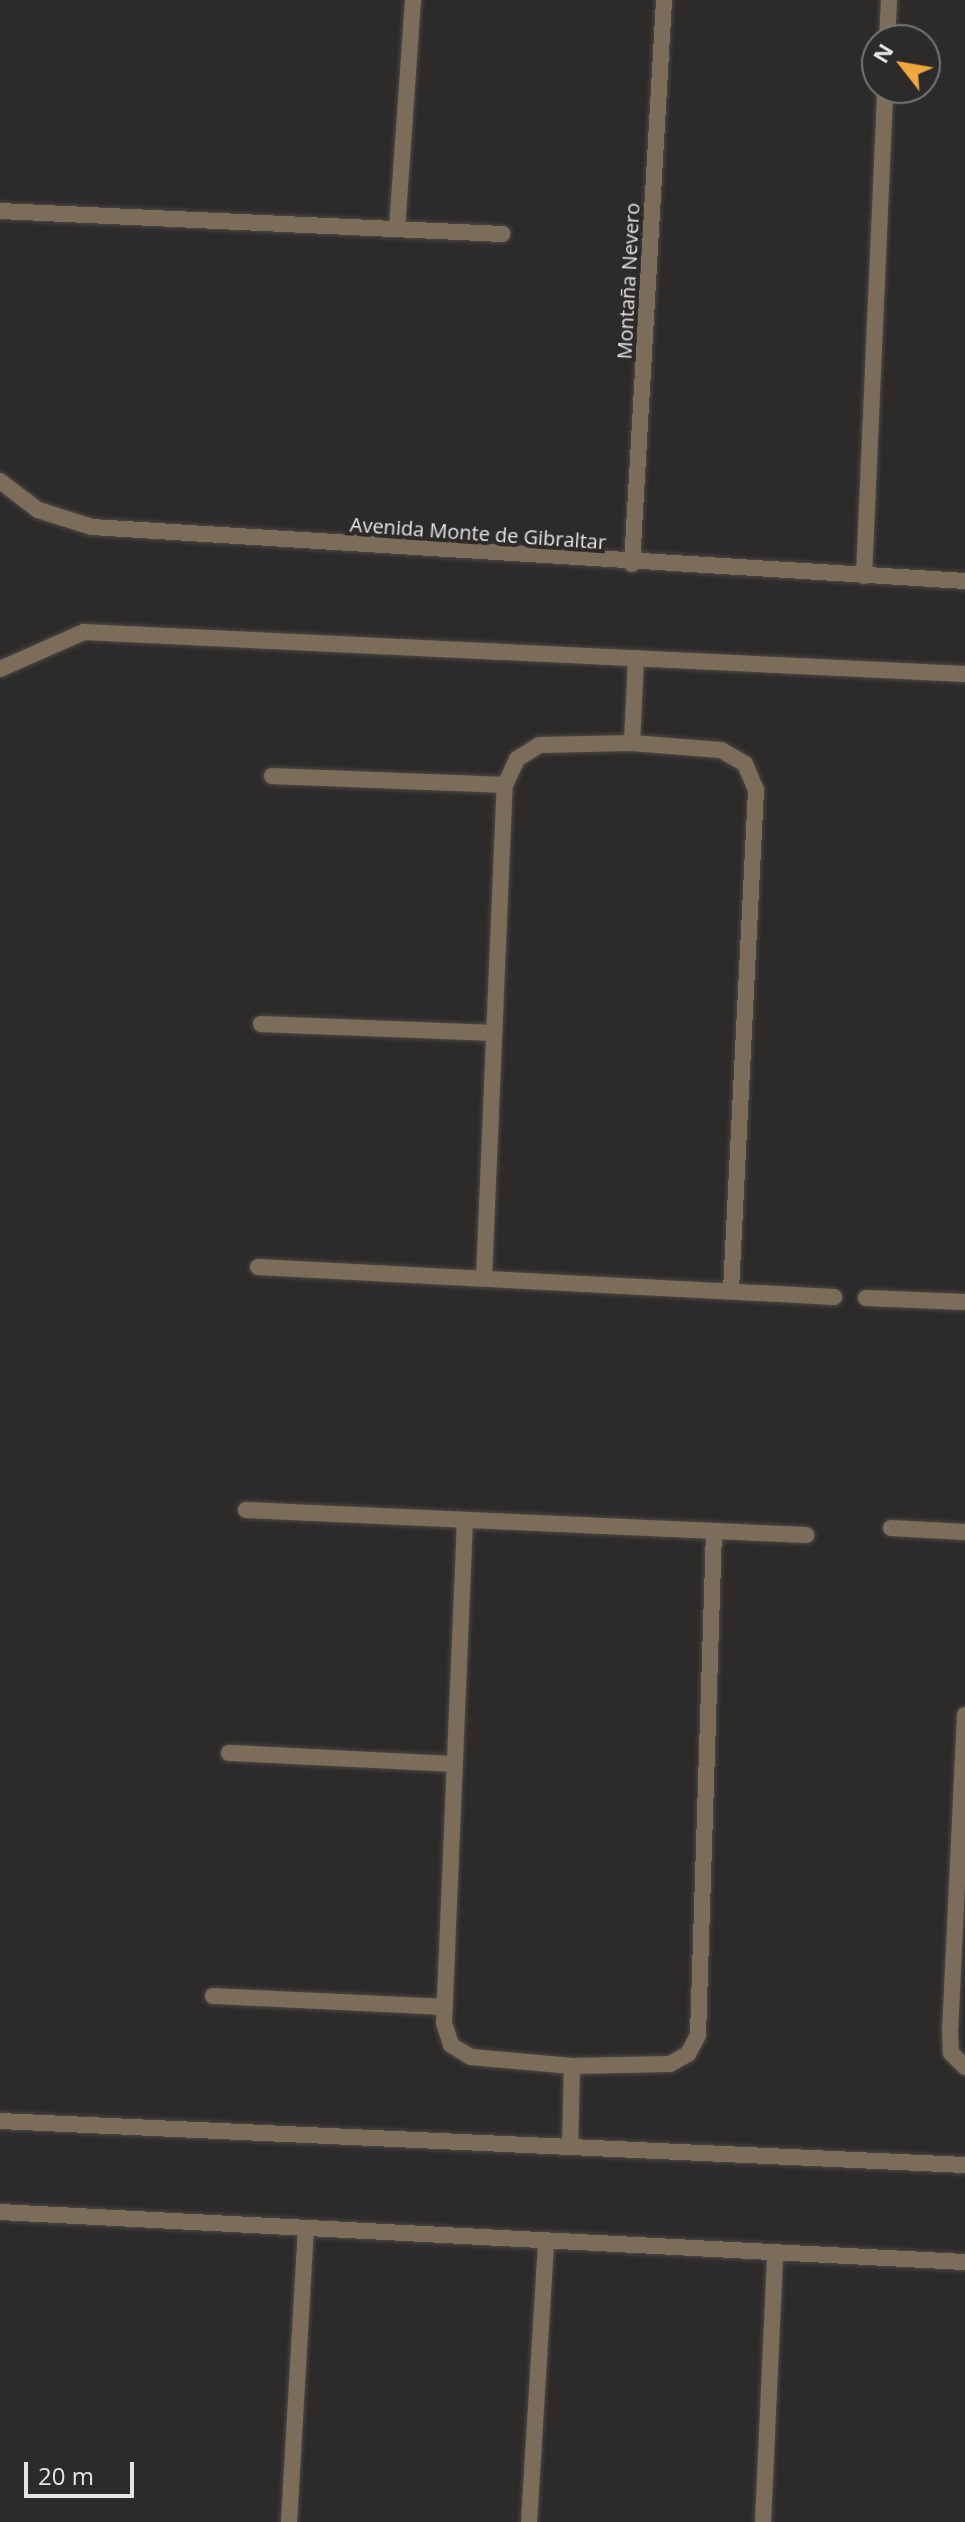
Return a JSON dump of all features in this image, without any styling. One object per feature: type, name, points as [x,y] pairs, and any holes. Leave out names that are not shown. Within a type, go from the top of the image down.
[{"type":"street","points":[[397,229],[413,0]]},
{"type":"street","name":"Montaña Nevero","points":[[632,564],[664,0]]},
{"type":"street","points":[[888,24],[889,0]]},
{"type":"street","points":[[864,576],[884,104]]},
{"type":"street","points":[[0,211],[502,234]]},
{"type":"street","name":"Avenida Monte de Gibraltar","points":[[0,481],[38,510],[92,527],[632,564],[965,581]]},
{"type":"street","points":[[0,669],[84,632],[965,674]]},
{"type":"street","points":[[632,743],[636,658]]},
{"type":"street","points":[[484,1278],[505,785],[517,759],[539,745],[632,743],[721,750],[745,764],[756,790],[731,1291]]},
{"type":"street","points":[[272,776],[505,785]]},
{"type":"street","points":[[261,1024],[494,1033]]},
{"type":"street","points":[[258,1267],[834,1297]]},
{"type":"street","points":[[866,1298],[965,1302]]},
{"type":"street","points":[[246,1510],[806,1535]]},
{"type":"street","points":[[465,1520],[444,2007],[451,2045],[471,2057],[572,2066],[670,2064],[688,2054],[698,2035],[714,1531]]},
{"type":"street","points":[[891,1528],[965,1532]]},
{"type":"street","points":[[965,1715],[950,2029],[951,2053],[965,2067]]},
{"type":"street","points":[[229,1753],[454,1764]]},
{"type":"street","points":[[213,1996],[444,2007]]},
{"type":"street","points":[[570,2147],[572,2066]]},
{"type":"street","points":[[0,2121],[965,2165]]},
{"type":"street","points":[[0,2212],[306,2231],[965,2262]]},
{"type":"street","points":[[289,2522],[306,2231]]},
{"type":"street","points":[[529,2522],[546,2242]]},
{"type":"street","points":[[763,2522],[775,2253]]}]
